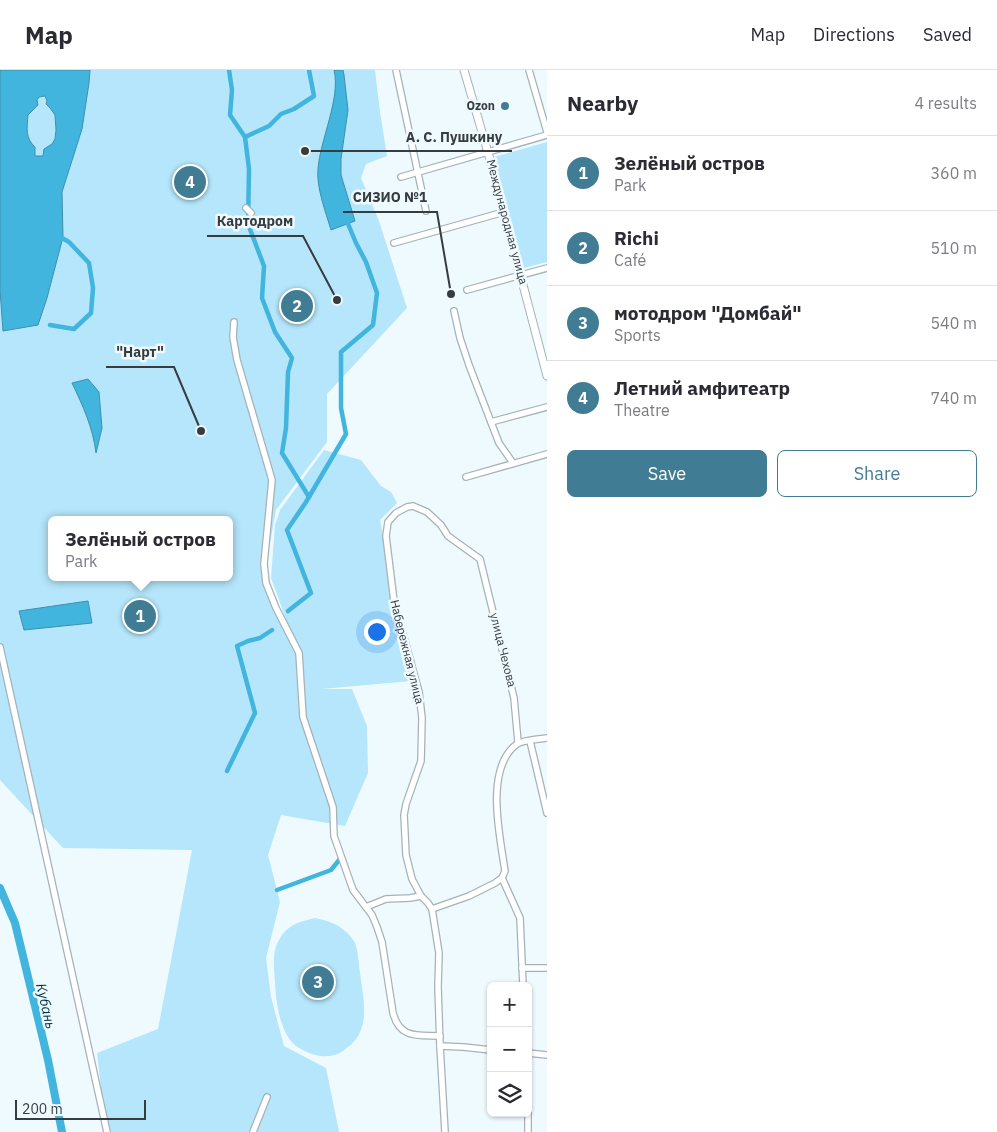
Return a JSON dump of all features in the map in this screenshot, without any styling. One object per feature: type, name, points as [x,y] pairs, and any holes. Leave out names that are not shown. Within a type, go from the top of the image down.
[{"type":"main road","name":"Международная улица","points":[[464,70],[488,152],[547,376]]},
{"type":"street","points":[[396,70],[426,211]]},
{"type":"street","points":[[401,177],[547,134],[529,70]]},
{"type":"street","points":[[246,208],[251,214]]},
{"type":"street","points":[[394,243],[504,212]]},
{"type":"street","points":[[468,290],[547,268]]},
{"type":"street","points":[[454,311],[469,365],[499,443],[513,463]]},
{"type":"street","points":[[234,322],[233,337],[237,360],[272,480],[264,564],[266,583],[298,653],[303,717],[333,806],[334,836],[353,890],[372,915],[377,926],[382,942],[395,1020],[400,1029],[406,1033],[440,1036]]},
{"type":"street","points":[[491,422],[547,407]]},
{"type":"street","points":[[466,478],[547,454]]},
{"type":"street","name":"улица Чехова","points":[[388,522],[396,513],[413,506],[427,512],[441,525],[448,536],[480,559],[514,698],[518,742]]},
{"type":"street","name":"Набережная улица","points":[[388,522],[386,536],[394,600],[419,692],[421,709],[421,761],[404,815],[406,855],[412,879],[421,896],[432,909]]},
{"type":"street","points":[[0,647],[107,1132]]},
{"type":"street","points":[[445,1132],[438,987],[439,952],[432,909],[470,896],[502,878],[505,871],[497,804],[502,760],[518,742],[547,738]]},
{"type":"street","points":[[530,741],[547,813]]},
{"type":"street","points":[[502,878],[520,918],[522,982]]},
{"type":"street","points":[[366,908],[386,899],[421,896]]},
{"type":"street","points":[[522,968],[547,968]]},
{"type":"street","points":[[440,1046],[487,1050]]},
{"type":"street","points":[[532,1054],[547,1055]]},
{"type":"street","points":[[253,1132],[267,1097]]},
{"type":"street","points":[[528,1117],[528,1132]]},
{"type":"shaded area","points":[[0,70],[375,70],[387,156],[366,164],[361,178],[379,221],[407,308],[327,394],[327,442],[276,510],[263,582],[295,644],[271,578],[275,525],[280,510],[324,450],[361,460],[381,486],[391,492],[397,503],[380,520],[411,681],[322,689],[352,689],[367,726],[368,773],[345,826],[281,815],[268,855],[280,902],[266,958],[271,997],[284,1046],[326,1068],[339,1132],[106,1132],[97,1053],[158,1029],[192,850],[63,848],[0,780]]},
{"type":"shaded area","points":[[547,142],[547,262],[524,268],[494,157]]},
{"type":"shaded area","points":[[315,918],[330,922],[339,927],[354,940],[358,954],[363,993],[363,1022],[356,1040],[339,1053],[331,1056],[309,1053],[293,1043],[283,1028],[276,1000],[274,958],[278,941],[285,931],[293,926]]},
{"type":"water","points":[[0,70],[90,70],[82,129],[62,192],[63,237],[38,325],[3,331],[0,290]],"holes":[[[45,96],[46,104],[55,115],[55,139],[52,144],[44,149],[43,156],[35,156],[35,147],[27,132],[28,115],[38,105],[37,100],[39,97]]]},
{"type":"water","points":[[334,70],[343,70],[344,75],[348,110],[341,159],[341,175],[355,221],[331,230],[318,184],[318,169],[333,106],[335,93]]},
{"type":"water","points":[[88,379],[99,392],[102,428],[96,453],[90,426],[72,383]]},
{"type":"water","points":[[88,601],[92,623],[24,630],[19,611]]},
{"type":"waterway","points":[[229,70],[232,90],[230,115],[245,137],[249,169],[248,224],[264,266],[262,298],[275,332],[292,358],[288,372],[286,428],[282,453],[309,497]]},
{"type":"waterway","points":[[245,137],[269,126],[281,114],[294,109],[314,96],[309,70]]},
{"type":"waterway","points":[[288,611],[311,593],[287,530],[306,502],[346,434],[341,408],[341,352],[373,325],[377,293],[366,262],[346,219]]},
{"type":"waterway","points":[[50,325],[74,329],[91,313],[93,288],[89,263],[69,242],[62,238]]},
{"type":"waterway","points":[[227,771],[255,713],[237,646],[260,638],[272,630]]},
{"type":"waterway","points":[[277,890],[331,870],[340,859]]},
{"type":"waterway","name":"Кубань","points":[[0,888],[15,923],[48,1060],[62,1132]]},
{"type":"place","name":"Ozon","points":[[505,106]]},
{"type":"place","name":"А. С. Пушкину","points":[[305,151]]},
{"type":"place","name":"Летний амфитеатр","points":[[190,182]]},
{"type":"place","name":"СИЗИО №1","points":[[451,294]]},
{"type":"place","name":"Картодром","points":[[337,300]]},
{"type":"place","name":"Richi","points":[[297,306]]},
{"type":"place","name":"\"Нарт\"","points":[[201,431]]},
{"type":"place","name":"Зелёный остров","points":[[140,616]]},
{"type":"place","name":"мотодром \"Домбай\"","points":[[318,982]]}]
